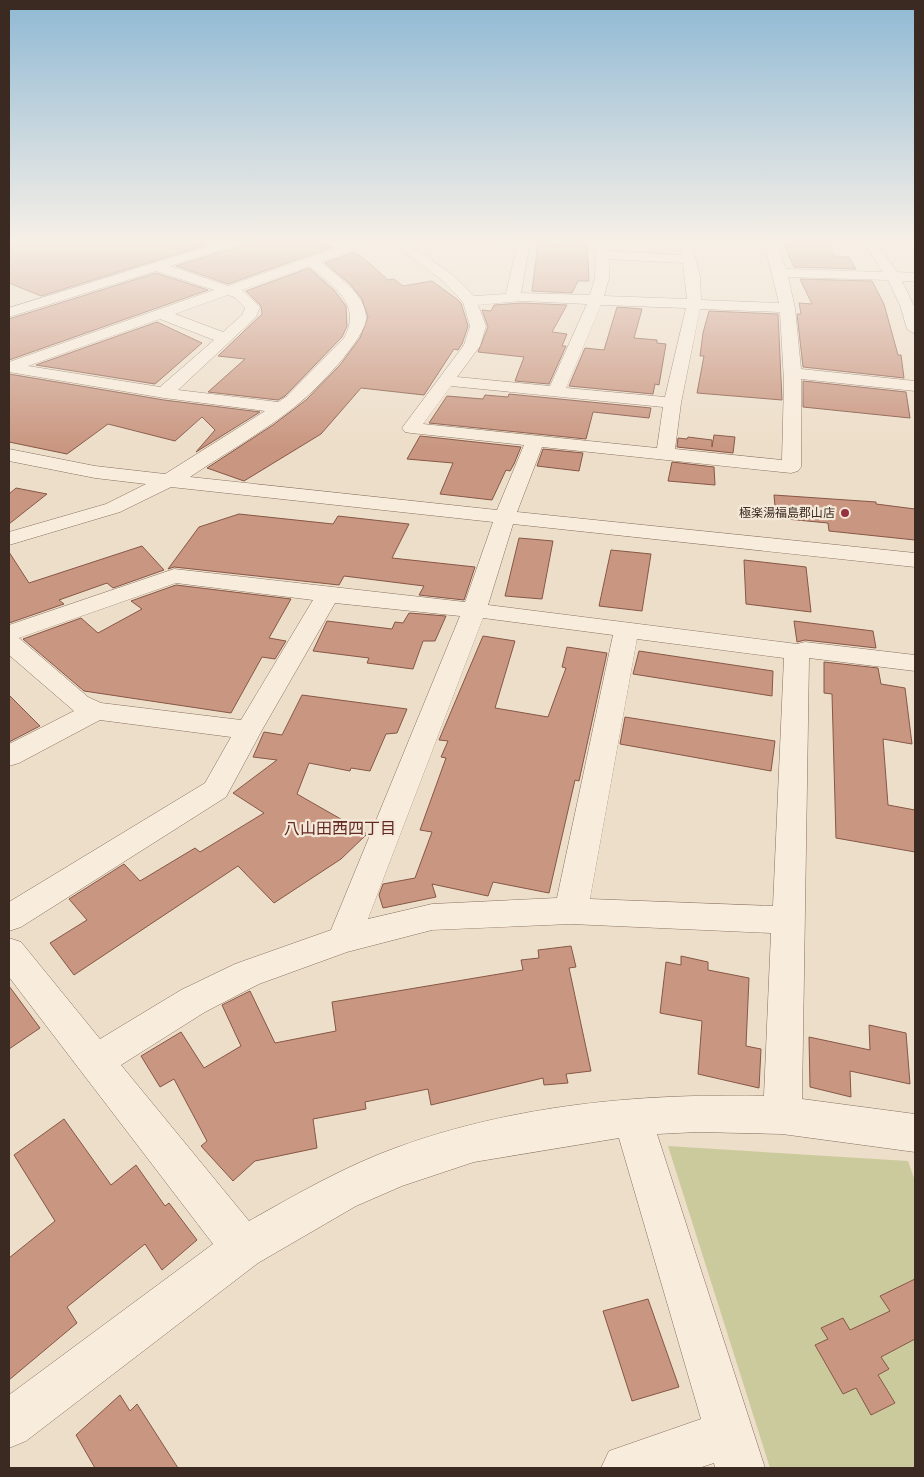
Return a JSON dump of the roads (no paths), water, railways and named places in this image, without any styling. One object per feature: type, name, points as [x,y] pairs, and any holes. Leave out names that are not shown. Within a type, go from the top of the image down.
[{"type":"street","points":[[9,367],[172,310]]},
{"type":"street","points":[[164,393],[249,316],[252,310]]},
{"type":"street","points":[[9,539],[113,508],[170,480],[283,408],[351,340],[358,327],[359,315],[357,310]]},
{"type":"street","points":[[473,310],[478,326],[472,346],[411,428],[791,467],[794,373],[788,310]]},
{"type":"street","points":[[556,392],[592,310]]},
{"type":"street","points":[[665,454],[672,403],[693,310]]},
{"type":"street","points":[[910,310],[915,329]]},
{"type":"street","points":[[161,314],[224,338]]},
{"type":"street","points":[[9,367],[164,393],[283,408]]},
{"type":"street","points":[[794,373],[915,386]]},
{"type":"street","points":[[447,381],[672,403]]},
{"type":"street","points":[[344,939],[474,610],[505,517],[535,442]]},
{"type":"street","points":[[9,455],[95,472],[915,560]]},
{"type":"street","points":[[9,633],[174,576],[328,595],[474,610],[797,652],[805,650],[915,663]]},
{"type":"street","points":[[9,918],[216,790],[248,730],[328,595]]},
{"type":"street","points":[[570,911],[626,630]]},
{"type":"street","points":[[9,642],[79,703],[96,711],[248,730]]},
{"type":"street","points":[[782,1115],[797,652]]},
{"type":"street","points":[[9,756],[96,711]]},
{"type":"street","points":[[96,1062],[193,1001],[247,974],[344,939],[432,917],[570,911],[789,920]]},
{"type":"street","points":[[9,952],[243,1248]]},
{"type":"street","points":[[9,1424],[243,1248],[342,1192],[398,1167],[474,1143],[561,1127],[632,1117],[698,1113],[782,1115],[915,1133]]},
{"type":"street","points":[[626,1468],[734,1451],[632,1117]]},
{"type":"place","name":"極楽湯福島郡山店","points":[[845,513]]},
{"type":"district","name":"八山田西四丁目","points":[[340,828]]}]
